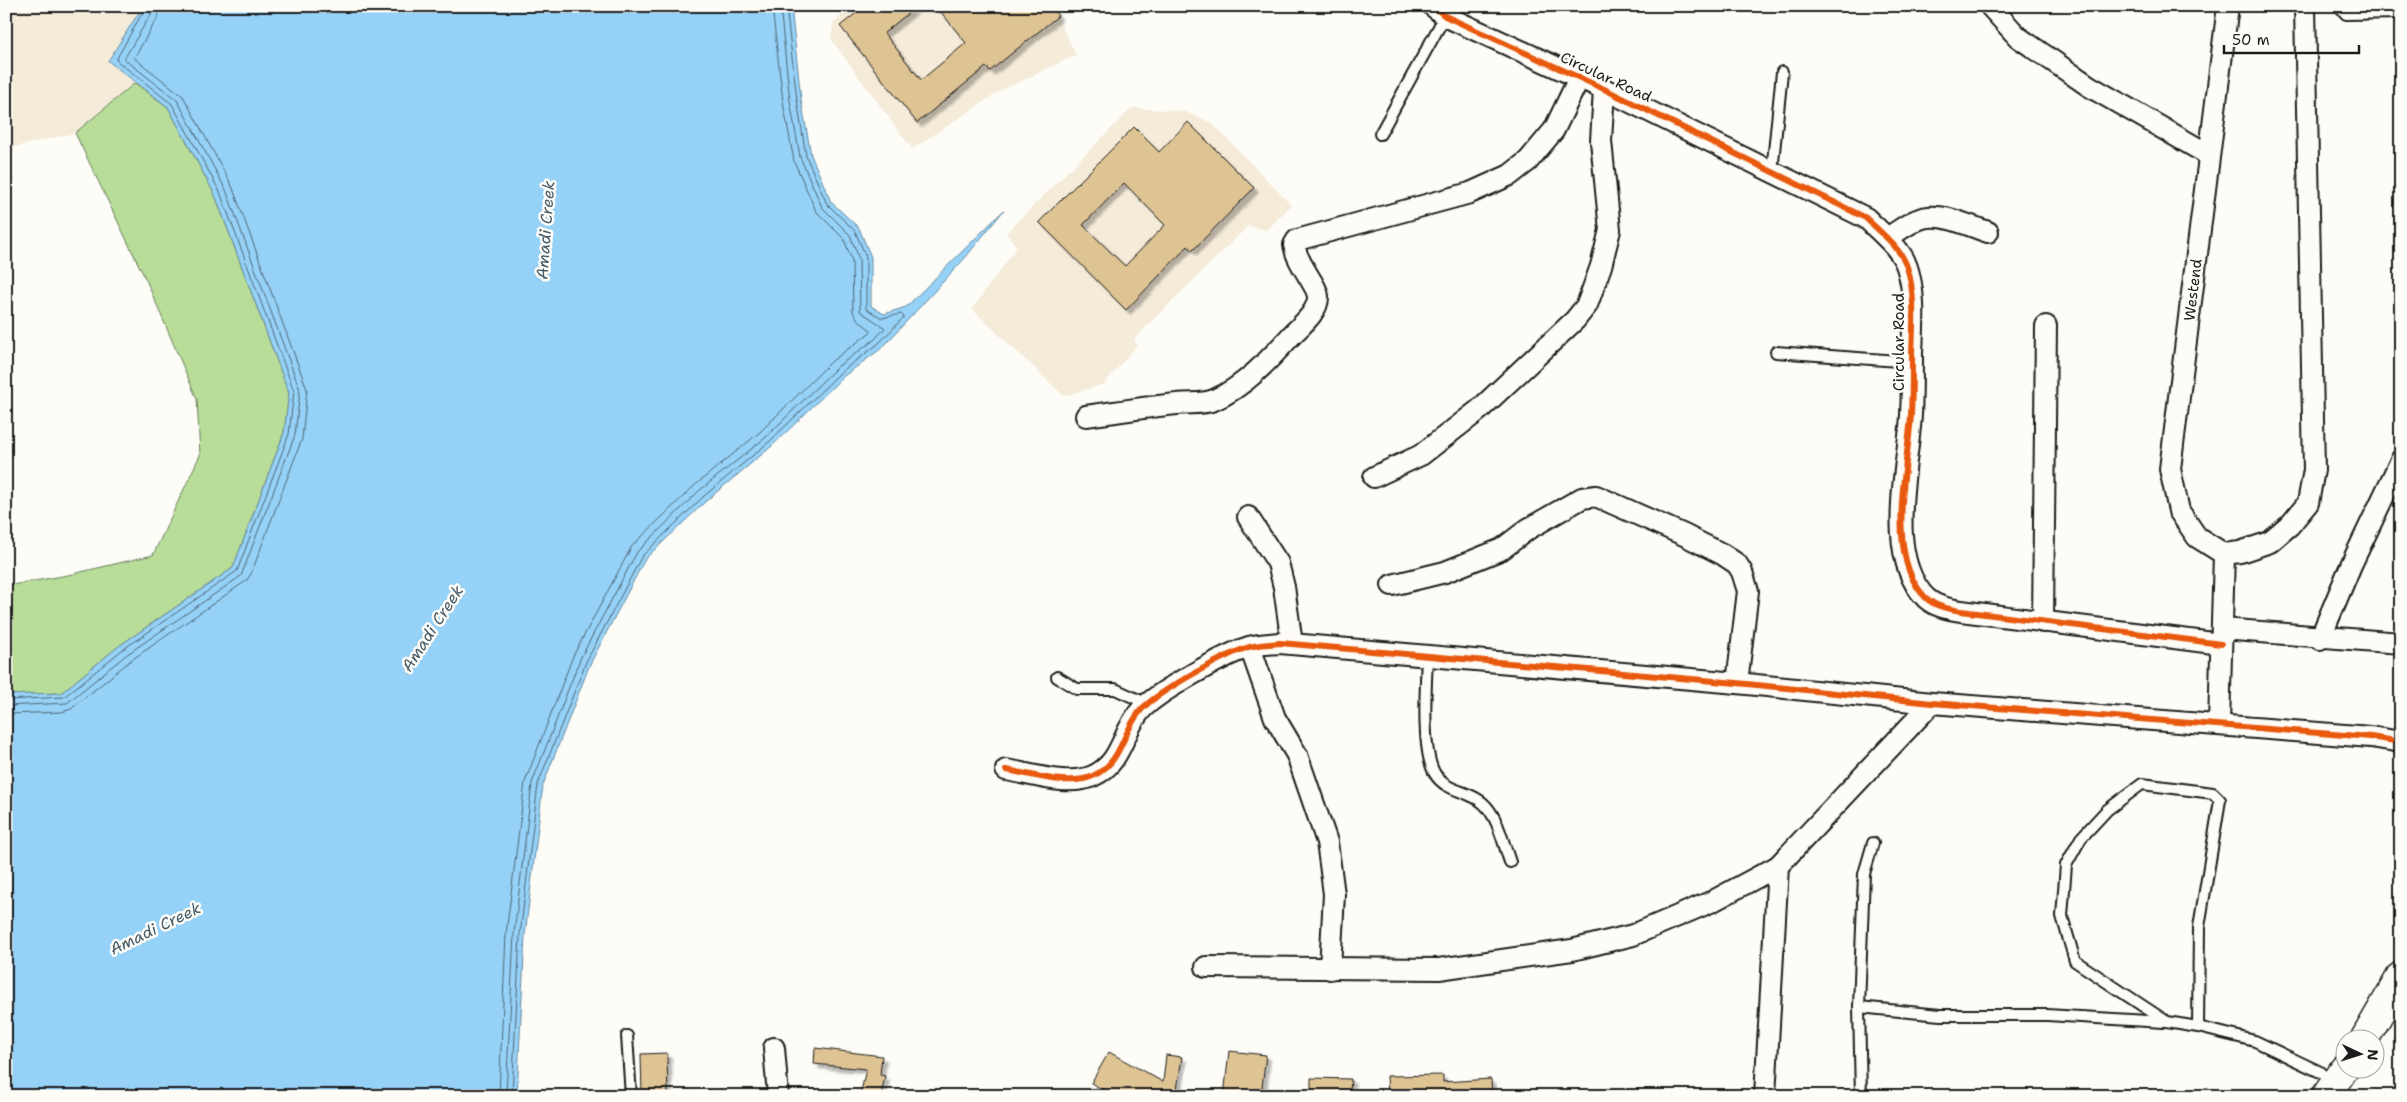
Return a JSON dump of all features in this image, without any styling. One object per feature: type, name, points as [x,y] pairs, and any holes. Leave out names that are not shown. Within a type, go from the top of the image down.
[{"type":"street","points":[[1990,6],[2018,37],[2081,80],[2210,155]]},
{"type":"street","name":"Westend","points":[[2224,554],[2197,537],[2179,511],[2170,469],[2228,6]]},
{"type":"street","points":[[2219,724],[2224,554],[2240,552],[2270,542],[2290,525],[2308,502],[2314,470],[2305,6]]},
{"type":"street","name":"Circular Road","points":[[1439,11],[1866,218],[1887,238],[1906,264],[1911,282],[1913,308],[1911,414],[1901,527],[1906,556],[1919,588],[1927,599],[1942,608],[2043,622],[2222,637],[2320,638],[2401,643]]},
{"type":"street","points":[[1086,416],[1179,403],[1200,405],[1216,399],[1232,389],[1262,367],[1311,315],[1317,303],[1317,291],[1302,269],[1295,252],[1294,245],[1297,240],[1470,193],[1510,175],[1528,161],[1554,130],[1579,78]]},
{"type":"street","points":[[1374,477],[1421,455],[1479,410],[1575,320],[1587,305],[1601,266],[1610,230],[1601,141],[1604,90]]},
{"type":"street","points":[[1887,238],[1915,221],[1927,217],[1941,217],[1988,232]]},
{"type":"street","points":[[2043,622],[2046,326]]},
{"type":"street","points":[[2320,638],[2351,565],[2401,460]]},
{"type":"street","points":[[1392,585],[1445,572],[1502,549],[1528,529],[1582,498],[1596,496],[1684,535],[1737,564],[1742,572],[1748,591],[1737,683]]},
{"type":"street","points":[[1248,517],[1278,563],[1284,587],[1292,644]]},
{"type":"street","points":[[1006,770],[1070,780],[1092,776],[1114,761],[1125,736],[1141,710],[1159,695],[1226,656],[1250,647],[1280,643],[1737,683],[1932,703],[2219,724],[2371,737],[2401,742]]},
{"type":"street","points":[[1250,647],[1275,718],[1297,755],[1327,842],[1334,894],[1330,969]]},
{"type":"street","points":[[1206,967],[1439,969],[1572,950],[1633,935],[1713,901],[1778,866],[1932,703]]},
{"type":"street","points":[[1765,1096],[1778,866]]},
{"type":"street","points":[[2370,1030],[2401,976]]},
{"type":"street","points":[[774,1048],[778,1096]]},
{"type":"lane","points":[[2339,6],[2346,14],[2357,16],[2401,13]]},
{"type":"lane","points":[[1380,134],[1439,11]]},
{"type":"lane","points":[[1772,172],[1782,72]]},
{"type":"lane","points":[[1776,352],[1912,362]]},
{"type":"lane","points":[[1427,656],[1428,756],[1435,774],[1448,788],[1483,803],[1492,814],[1510,862]]},
{"type":"lane","points":[[1057,677],[1077,690],[1115,689],[1148,704]]},
{"type":"lane","points":[[2167,1022],[2075,962],[2062,916],[2066,865],[2080,838],[2107,810],[2142,784],[2213,793],[2220,800],[2199,926],[2198,1027]]},
{"type":"lane","points":[[1861,1096],[1858,1007],[1864,874],[1873,843]]},
{"type":"lane","points":[[1858,1007],[1940,1015],[2048,1015],[2167,1022],[2198,1027],[2255,1041],[2336,1082]]},
{"type":"lane","points":[[627,1036],[631,1096]]},
{"type":"shaded area","points":[[6,6],[143,6],[108,61],[135,83],[75,133],[6,149]]},
{"type":"shaded area","points":[[851,6],[1052,6],[1076,55],[1000,91],[912,149],[831,39],[833,24]]},
{"type":"shaded area","points":[[1132,108],[1183,111],[1212,123],[1291,205],[1267,230],[1248,226],[1134,339],[1137,345],[1104,384],[1064,396],[972,309],[1017,247],[1006,233]]},
{"type":"green space","points":[[135,83],[168,107],[215,195],[289,393],[284,433],[233,568],[119,646],[61,693],[6,695],[6,586],[68,575],[153,555],[200,455],[197,399],[147,282],[75,133]]},
{"type":"water","name":"Amadi Creek","points":[[143,6],[791,6],[801,99],[811,155],[831,202],[859,228],[871,257],[871,306],[884,314],[906,307],[1004,210],[965,258],[882,348],[844,376],[772,446],[707,500],[645,559],[590,664],[543,785],[525,935],[517,1096],[6,1096],[6,695],[61,693],[119,646],[233,568],[284,433],[289,393],[215,195],[168,107],[108,61]]},
{"type":"building","points":[[865,6],[917,6],[884,33],[921,80],[966,43],[936,6],[1050,6],[1058,16],[990,71],[986,67],[917,123],[840,26]]},
{"type":"building","points":[[1188,122],[1254,188],[1192,251],[1188,246],[1126,310],[1039,222],[1134,127],[1159,152]],"holes":[[[1124,183],[1165,225],[1125,266],[1083,225]]]},
{"type":"building","points":[[815,1048],[882,1056],[880,1075],[885,1076],[881,1096],[860,1096],[866,1069],[814,1064]]},
{"type":"building","points":[[1229,1051],[1266,1055],[1261,1096],[1224,1096]]},
{"type":"building","points":[[1109,1052],[1163,1082],[1166,1055],[1182,1057],[1177,1090],[1187,1096],[1114,1096],[1091,1083]]},
{"type":"building","points":[[667,1053],[668,1096],[642,1096],[641,1054]]},
{"type":"building","points":[[1443,1075],[1443,1082],[1491,1079],[1492,1096],[1388,1096],[1387,1076]]},
{"type":"building","points":[[1311,1078],[1351,1079],[1350,1093],[1331,1093],[1331,1096],[1311,1096]]},
{"type":"cycle path","points":[[1433,6],[1445,16],[1604,89],[1866,218],[1900,253],[1910,278],[1913,310],[1911,415],[1903,485],[1902,535],[1906,559],[1913,580],[1926,598],[1938,606],[1961,611],[2221,644]]},
{"type":"cycle path","points":[[1006,770],[1061,780],[1083,779],[1093,776],[1110,763],[1121,746],[1134,719],[1149,702],[1192,674],[1238,651],[1257,645],[1280,643],[1737,683],[1932,703],[2371,737],[2401,742]]}]
